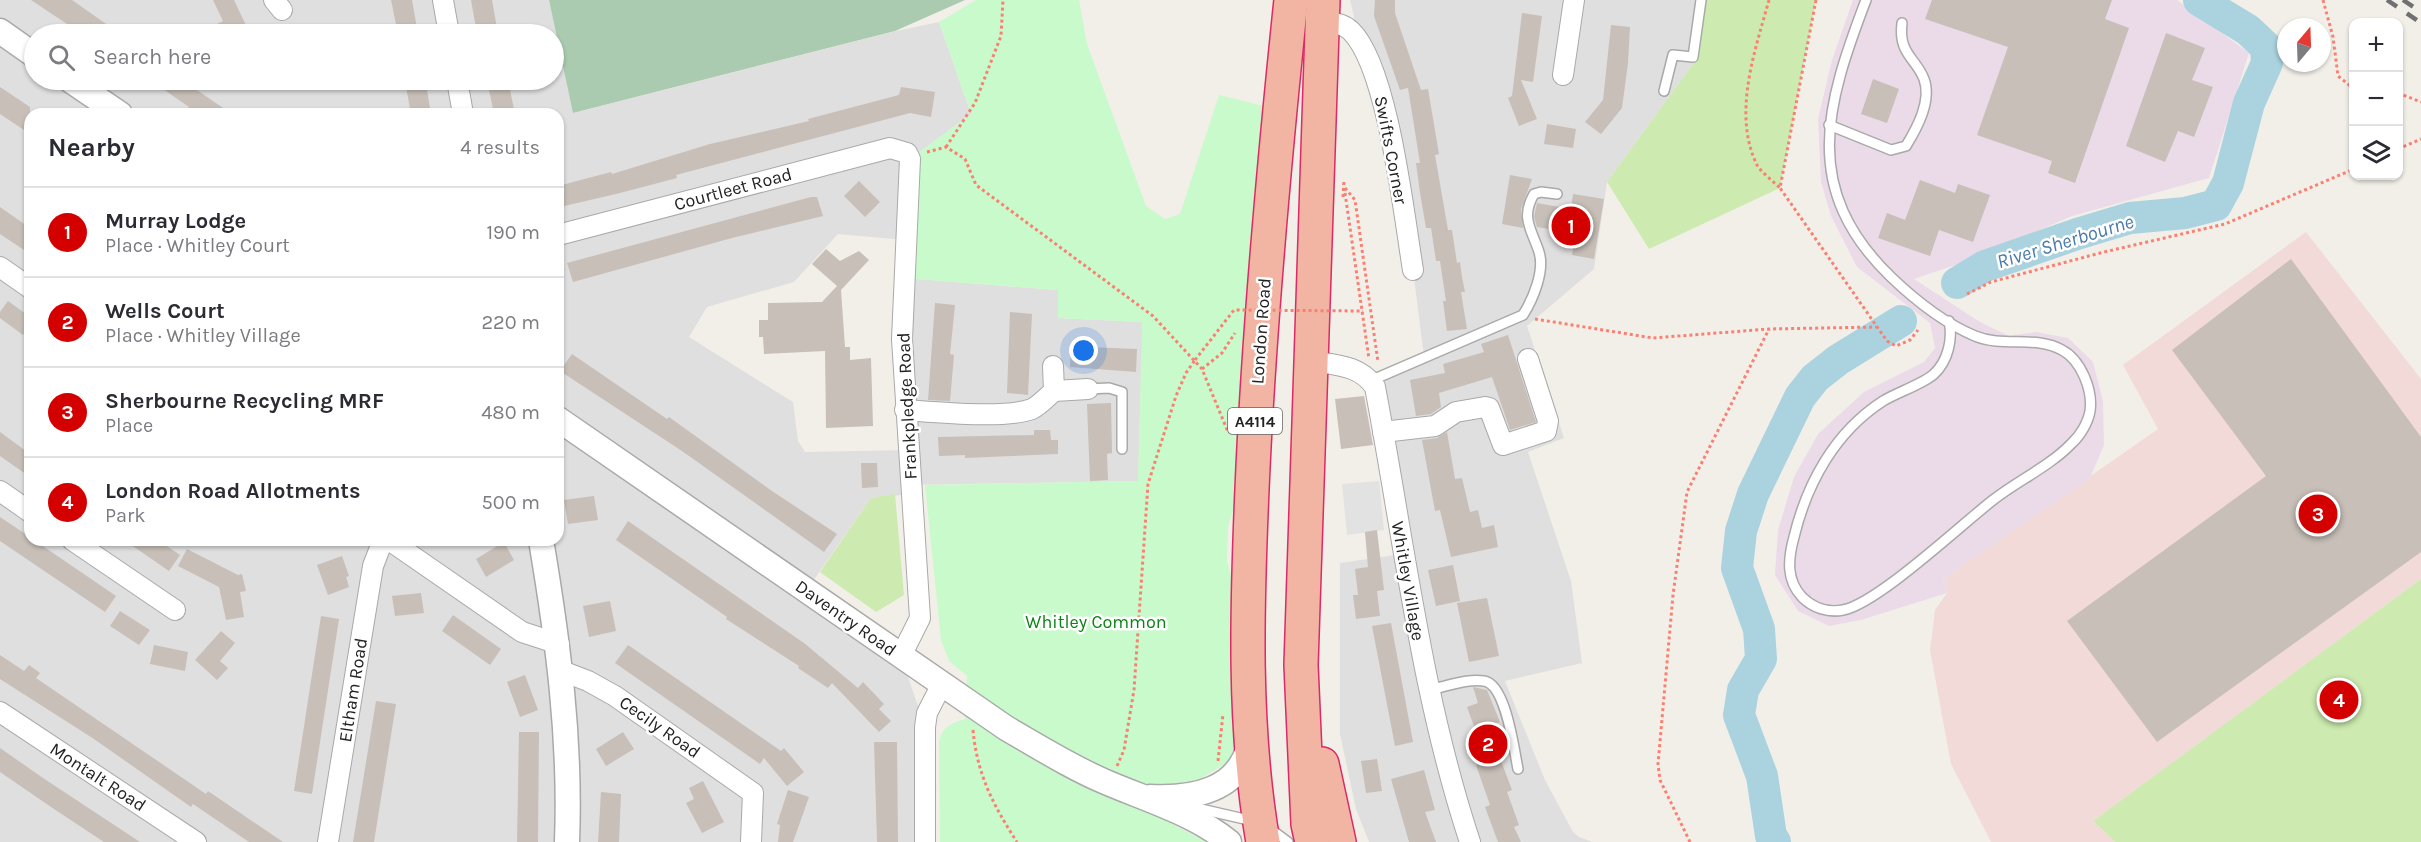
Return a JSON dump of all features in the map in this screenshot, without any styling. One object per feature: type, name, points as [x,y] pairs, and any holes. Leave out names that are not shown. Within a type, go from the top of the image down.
[{"type":"highway","name":"London Road","points":[[1261,833],[1251,741],[1248,595],[1257,370],[1291,0]]},
{"type":"highway","name":"A4114","points":[[1311,842],[1308,824],[1301,665],[1322,10]]},
{"type":"highway","name":"A4114","points":[[1301,665],[1339,842]]},
{"type":"street","points":[[443,0],[447,24]]},
{"type":"street","points":[[1563,75],[1574,0]]},
{"type":"street","name":"Swifts Corner","points":[[1322,10],[1354,34],[1362,44],[1384,101],[1413,270]]},
{"type":"street","points":[[0,31],[24,48]]},
{"type":"street","points":[[85,90],[111,108]]},
{"type":"street","points":[[459,90],[462,108]]},
{"type":"street","name":"Courtleet Road","points":[[564,233],[890,148],[908,158]]},
{"type":"street","name":"Frankpledge Road","points":[[901,656],[920,618],[904,410],[902,339],[908,158]]},
{"type":"street","points":[[0,267],[24,284]]},
{"type":"street","points":[[1383,432],[1435,426],[1456,412],[1485,407],[1489,408],[1503,445],[1546,431],[1548,421],[1528,358]]},
{"type":"street","points":[[1311,361],[1347,367],[1375,379]]},
{"type":"street","points":[[1053,366],[1054,392]]},
{"type":"street","name":"Whitley Village","points":[[1375,379],[1374,387],[1428,690],[1452,786],[1470,842]]},
{"type":"street","points":[[904,410],[966,413],[1026,410],[1038,405],[1054,392],[1088,389]]},
{"type":"street","name":"Daventry Road","points":[[564,423],[975,707],[1062,760],[1108,783],[1145,797],[1204,826],[1229,842]]},
{"type":"street","points":[[0,491],[24,508]]},
{"type":"street","points":[[81,546],[175,610]]},
{"type":"street","name":"Eltham Road","points":[[328,842],[373,566],[381,546]]},
{"type":"street","points":[[398,546],[522,632],[559,644]]},
{"type":"street","points":[[542,546],[559,644],[567,727],[567,842]]},
{"type":"street","name":"Cecily Road","points":[[562,671],[588,681],[615,696],[753,793],[751,842]]},
{"type":"street","points":[[925,842],[925,727],[927,712],[942,684]]},
{"type":"street","name":"Montalt Road","points":[[0,712],[196,842]]},
{"type":"street","name":"Daventry Road","points":[[1145,797],[1188,796],[1220,786],[1241,767],[1251,741]]},
{"type":"lane","points":[[1664,91],[1672,55],[1693,57],[1701,0]]},
{"type":"lane","points":[[1866,0],[1841,67],[1829,125],[1832,185],[1846,221],[1866,253],[1900,286],[1949,322],[1977,337],[2012,344],[2046,343],[2065,351],[2079,365],[2088,392],[2090,410],[2084,428],[2071,445],[1994,499],[1873,595],[1845,610],[1824,610],[1811,605],[1790,578],[1790,562],[1800,511],[1810,486],[1829,452],[1851,428],[1879,404],[1934,375],[1947,354],[1952,334],[1949,322]]},
{"type":"lane","points":[[1829,125],[1891,150],[1906,146],[1918,127],[1925,105],[1924,79],[1909,58],[1901,35],[1902,23]]},
{"type":"lane","points":[[1375,379],[1523,315],[1536,284],[1540,266],[1539,252],[1528,230],[1530,200],[1534,194],[1540,192],[1557,194]]},
{"type":"lane","points":[[1088,389],[1109,388],[1122,392],[1122,449]]},
{"type":"lane","points":[[1428,690],[1474,681],[1489,682],[1495,687],[1506,713],[1518,769]]},
{"type":"lane","points":[[1145,797],[1288,842]]},
{"type":"path","points":[[946,147],[975,103],[997,47],[1001,36],[1003,0]]},
{"type":"path","points":[[1768,0],[1756,47],[1744,117],[1758,166],[1780,188],[1887,341],[1896,346],[1910,340],[1918,330]]},
{"type":"path","points":[[1780,188],[1816,0]]},
{"type":"path","points":[[2323,0],[2333,38],[2338,76],[2349,85]]},
{"type":"path","points":[[2403,95],[2421,102]]},
{"type":"path","points":[[2403,147],[2421,140]]},
{"type":"path","points":[[908,158],[946,147],[965,159],[976,185],[1153,315],[1202,369],[1230,436]]},
{"type":"path","points":[[1967,294],[1991,282],[2225,224],[2349,171]]},
{"type":"path","points":[[1368,336],[1344,187],[1355,201],[1375,379]]},
{"type":"path","points":[[1108,783],[1124,750],[1134,690],[1148,484],[1176,396],[1194,360],[1234,310],[1363,310]]},
{"type":"path","points":[[1523,315],[1537,321],[1653,338],[1769,329],[1876,327]]},
{"type":"path","points":[[1202,369],[1222,353],[1241,323]]},
{"type":"path","points":[[1690,842],[1660,780],[1658,764],[1673,595],[1687,492],[1769,329]]},
{"type":"path","points":[[975,707],[973,730],[978,767],[1002,819],[1017,842]]},
{"type":"shaded area","points":[[0,0],[549,0],[554,24],[24,24],[24,90],[564,90],[564,68],[574,113],[939,22],[971,114],[910,159],[905,240],[838,234],[794,282],[707,307],[689,337],[793,402],[798,441],[805,452],[907,450],[904,278],[1058,290],[1058,318],[1143,322],[1138,481],[911,485],[911,494],[871,498],[806,591],[901,656],[925,727],[925,842],[0,842]]},
{"type":"shaded area","points":[[1350,0],[1704,0],[1695,61],[1607,182],[1594,269],[1527,326],[1564,438],[1528,452],[1571,581],[1582,663],[1505,681],[1545,780],[1573,832],[1593,842],[1369,842],[1356,809],[1340,734],[1340,563],[1403,554],[1370,381],[1424,357],[1413,270]]},
{"type":"shaded area","points":[[1853,0],[2177,0],[2249,53],[2209,178],[2072,216],[1970,260],[1914,279],[1980,322],[2009,336],[2036,332],[2068,338],[2093,362],[2103,401],[2104,445],[2090,478],[1943,579],[1947,593],[1861,620],[1829,626],[1798,611],[1775,575],[1778,530],[1794,477],[1818,434],[1864,392],[1924,362],[1935,348],[1930,323],[1857,267],[1831,216],[1821,182],[1818,119],[1832,60]]},
{"type":"shaded area","points":[[2306,232],[2421,379],[2421,579],[2093,821],[2115,842],[1991,842],[1951,764],[1930,650],[1935,610],[1947,593],[1943,579],[2158,429],[2123,365]]},
{"type":"shaded area","points":[[1379,481],[1384,530],[1347,535],[1342,484]]},
{"type":"green space","points":[[549,0],[965,0],[895,31],[573,113],[564,71],[564,24],[554,24]]},
{"type":"green space","name":"Whitley Common","points":[[976,0],[1079,0],[1087,44],[1146,206],[1165,219],[1180,214],[1219,95],[1264,106],[1241,483],[1228,527],[1227,561],[1237,599],[1236,743],[1228,762],[1195,782],[1147,784],[1143,808],[1206,842],[940,842],[939,742],[948,726],[965,719],[967,676],[949,661],[941,640],[925,485],[1138,481],[1142,322],[1058,318],[1058,290],[904,278],[910,159],[971,114],[939,22]]},
{"type":"green space","points":[[1704,0],[1816,0],[1780,188],[1649,249],[1607,182],[1695,61]]},
{"type":"green space","points":[[895,494],[904,595],[876,612],[820,572],[871,498]]},
{"type":"green space","points":[[2421,579],[2421,842],[2115,842],[2093,821]]},
{"type":"building","points":[[31,0],[72,0],[106,24],[67,24]]},
{"type":"building","points":[[213,0],[234,0],[245,24],[217,24],[223,21]]},
{"type":"building","points":[[391,0],[412,0],[416,24],[396,24]]},
{"type":"building","points":[[471,0],[492,0],[496,24],[475,24]]},
{"type":"building","points":[[1375,0],[1395,0],[1395,13],[1421,90],[1428,89],[1439,154],[1435,155],[1448,230],[1452,230],[1457,263],[1460,262],[1465,292],[1461,292],[1467,329],[1447,331],[1443,301],[1446,301],[1440,261],[1436,261],[1431,228],[1426,228],[1420,193],[1416,163],[1420,163],[1408,88],[1400,90],[1374,16]]},
{"type":"building","points":[[1932,0],[2112,0],[2105,19],[2129,28],[2075,183],[2048,173],[2052,161],[1977,135],[2008,47],[1925,19]]},
{"type":"building","points":[[1522,13],[1542,16],[1533,82],[1521,80],[1537,119],[1519,126],[1508,98],[1512,96]]},
{"type":"building","points":[[1611,25],[1630,27],[1628,63],[1622,108],[1601,134],[1585,122],[1603,100]]},
{"type":"building","points":[[2166,33],[2205,48],[2192,80],[2213,87],[2194,137],[2178,131],[2165,162],[2126,146]]},
{"type":"building","points":[[1873,79],[1899,89],[1887,123],[1861,114]]},
{"type":"building","points":[[0,87],[30,107],[24,108],[24,130],[0,114]]},
{"type":"building","points":[[901,87],[935,92],[931,117],[910,113],[676,175],[677,178],[564,206],[564,184],[611,172],[612,174],[710,144],[809,121],[808,119],[899,95]]},
{"type":"building","points":[[164,90],[197,90],[223,108],[188,108]]},
{"type":"building","points":[[407,90],[427,90],[430,108],[410,108]]},
{"type":"building","points":[[489,90],[510,90],[514,108],[493,108]]},
{"type":"building","points":[[1547,124],[1576,129],[1573,148],[1544,144]]},
{"type":"building","points":[[1510,175],[1532,179],[1521,209],[1523,228],[1502,224]]},
{"type":"building","points":[[1920,180],[1955,193],[1958,184],[1990,195],[1973,242],[1939,230],[1930,256],[1878,238],[1887,213],[1905,220]]},
{"type":"building","points":[[859,181],[880,202],[865,217],[844,196]]},
{"type":"building","points":[[1573,194],[1604,199],[1594,259],[1572,255],[1576,233],[1537,227],[1534,217],[1537,203],[1571,209]]},
{"type":"building","points":[[817,197],[823,216],[732,238],[573,282],[567,263]]},
{"type":"building","points":[[0,207],[24,224],[24,250],[0,234]]},
{"type":"building","points":[[826,249],[840,261],[859,251],[869,260],[841,290],[845,347],[850,347],[850,360],[871,358],[873,426],[826,428],[825,351],[764,354],[763,337],[759,337],[759,320],[768,320],[768,303],[822,302],[837,286],[812,264]]},
{"type":"building","points":[[2291,259],[2421,437],[2421,552],[2157,742],[2067,621],[2266,476],[2172,350]]},
{"type":"building","points":[[8,301],[24,313],[23,335],[0,318],[0,312]]},
{"type":"building","points":[[935,303],[955,305],[950,354],[954,355],[950,401],[928,400]]},
{"type":"building","points":[[1010,312],[1032,314],[1028,395],[1007,393]]},
{"type":"building","points":[[1508,335],[1536,422],[1510,430],[1492,377],[1439,393],[1441,407],[1431,414],[1416,416],[1410,380],[1445,373],[1443,364],[1484,352],[1481,344]]},
{"type":"building","points":[[1071,343],[1087,344],[1087,347],[1137,349],[1136,372],[1070,367]]},
{"type":"building","points":[[572,354],[667,419],[669,417],[772,491],[837,534],[824,552],[682,451],[564,374],[564,365]]},
{"type":"building","points":[[1364,396],[1373,445],[1341,449],[1335,399]]},
{"type":"building","points":[[1111,403],[1112,453],[1107,454],[1108,480],[1090,481],[1087,404]]},
{"type":"building","points":[[1034,430],[1050,430],[1051,440],[1058,440],[1058,454],[965,458],[965,455],[939,456],[938,437],[1034,435]]},
{"type":"building","points":[[0,432],[24,450],[24,473],[0,456]]},
{"type":"building","points":[[1447,432],[1455,479],[1462,478],[1470,512],[1478,510],[1482,528],[1494,525],[1498,547],[1451,557],[1440,510],[1435,511],[1422,440],[1437,438]]},
{"type":"building","points":[[861,463],[877,463],[878,487],[862,488]]},
{"type":"building","points":[[594,496],[598,520],[568,524],[564,500]]},
{"type":"building","points":[[0,517],[24,533],[24,546],[43,546],[116,596],[105,612],[0,541]]},
{"type":"building","points":[[628,521],[804,643],[858,688],[863,682],[884,704],[879,709],[891,721],[879,732],[832,683],[828,688],[798,668],[799,666],[726,619],[727,617],[616,540]]},
{"type":"building","points":[[1377,530],[1384,590],[1377,591],[1380,616],[1356,619],[1353,595],[1358,595],[1355,569],[1368,567],[1365,532]]},
{"type":"building","points":[[133,546],[167,546],[180,555],[169,571]]},
{"type":"building","points":[[497,546],[506,546],[514,560],[486,577],[476,559]]},
{"type":"building","points":[[187,549],[238,575],[242,574],[246,591],[240,592],[244,617],[226,620],[219,587],[178,566]]},
{"type":"building","points":[[342,556],[349,576],[346,577],[349,587],[328,595],[317,565]]},
{"type":"building","points":[[1453,565],[1460,601],[1436,606],[1428,570]]},
{"type":"building","points":[[421,593],[424,613],[395,616],[392,596]]},
{"type":"building","points":[[1487,598],[1499,656],[1469,662],[1457,603]]},
{"type":"building","points":[[610,601],[616,631],[589,637],[583,606]]},
{"type":"building","points":[[120,611],[150,630],[139,645],[110,626]]},
{"type":"building","points":[[453,615],[501,649],[490,665],[442,631]]},
{"type":"building","points":[[321,616],[339,619],[312,794],[294,791]]},
{"type":"building","points":[[1391,623],[1413,742],[1395,746],[1372,626]]},
{"type":"building","points":[[221,631],[235,643],[220,661],[228,668],[217,680],[195,660]]},
{"type":"building","points":[[154,645],[188,652],[185,671],[150,664]]},
{"type":"building","points":[[628,645],[781,751],[784,748],[804,772],[787,786],[764,758],[760,764],[615,663]]},
{"type":"building","points":[[0,655],[24,671],[29,665],[40,673],[36,678],[206,794],[208,791],[283,842],[249,842],[193,804],[191,807],[94,739],[0,679]]},
{"type":"building","points":[[525,675],[538,710],[520,717],[507,682]]},
{"type":"building","points":[[1473,687],[1487,690],[1500,722],[1494,724],[1505,757],[1500,758],[1512,790],[1507,792],[1519,825],[1514,827],[1521,842],[1498,842],[1485,807],[1490,805],[1476,765],[1481,763],[1470,731],[1475,729],[1467,707],[1478,703]]},
{"type":"building","points":[[376,701],[396,704],[374,842],[353,842]]},
{"type":"building","points":[[519,732],[539,732],[538,842],[517,842]]},
{"type":"building","points":[[623,732],[634,749],[606,766],[596,749]]},
{"type":"building","points":[[874,742],[897,742],[898,842],[877,842]]},
{"type":"building","points":[[0,748],[140,842],[104,842],[54,809],[0,772]]},
{"type":"building","points":[[1377,759],[1382,791],[1366,793],[1361,761]]},
{"type":"building","points":[[1424,770],[1435,810],[1425,812],[1436,842],[1409,842],[1391,779]]},
{"type":"building","points":[[703,781],[724,822],[702,833],[686,803],[694,799],[689,788]]},
{"type":"building","points":[[788,790],[809,797],[793,842],[778,842],[780,825],[777,824]]},
{"type":"building","points":[[601,792],[621,794],[619,842],[598,842]]},
{"type":"waterway","name":"River Sherbourne","points":[[1957,283],[1985,266],[2130,218],[2185,213],[2216,205],[2228,183],[2249,103],[2267,63],[2266,47],[2248,30],[2199,0]]},
{"type":"waterway","name":"River Sherbourne","points":[[1775,842],[1771,836],[1762,776],[1739,715],[1743,690],[1761,659],[1759,629],[1737,568],[1741,531],[1753,494],[1800,397],[1815,378],[1838,360],[1901,321]]},
{"type":"railway","points":[[2387,0],[2421,23]]},
{"type":"railway","points":[[2403,0],[2421,12]]},
{"type":"place","name":"Murray Lodge","points":[[1571,226]]},
{"type":"place","name":"Sherbourne Recycling MRF","points":[[2318,514]]},
{"type":"place","name":"London Road Allotments","points":[[2339,700]]},
{"type":"place","name":"Wells Court","points":[[1488,744]]}]
